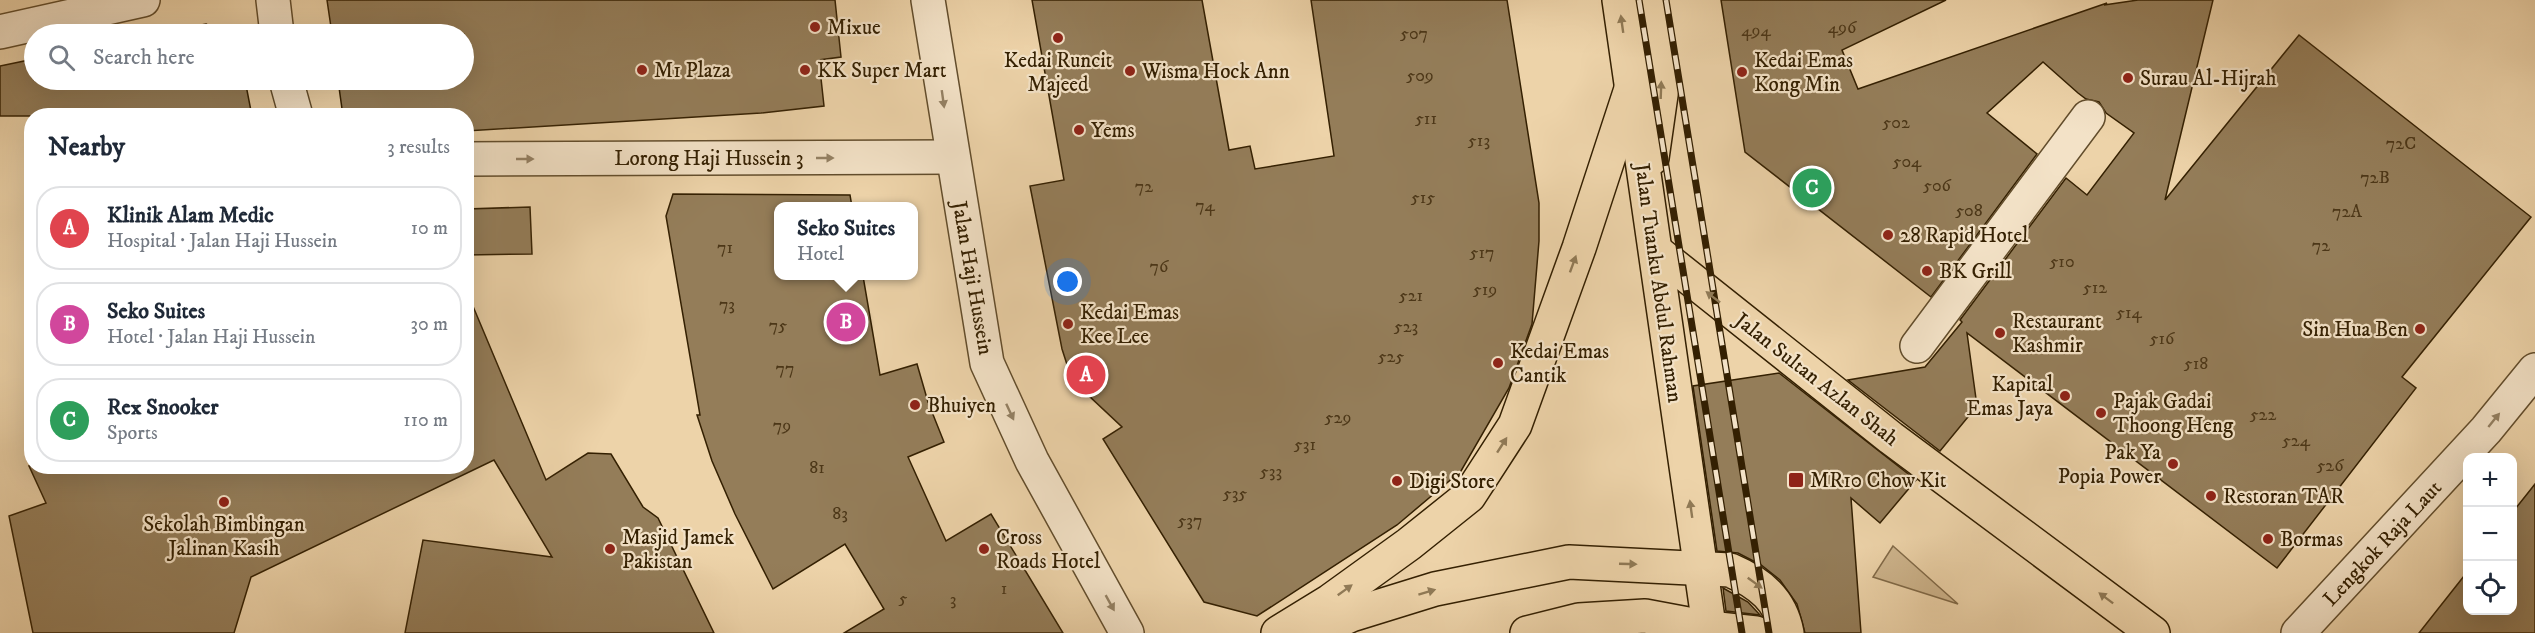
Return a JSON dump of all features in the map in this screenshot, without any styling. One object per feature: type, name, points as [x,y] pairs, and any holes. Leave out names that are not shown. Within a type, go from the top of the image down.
[{"type":"main road","name":"Jalan Tuanku Abdul Rahman","points":[[1618,0],[1657,252],[1709,631]]},
{"type":"main road","points":[[1647,189],[1662,88],[1649,0]]},
{"type":"main road","points":[[1278,633],[1330,602],[1469,496],[1515,425],[1582,238],[1631,88]]},
{"type":"main road","name":"Jalan Sultan Azlan Shah","points":[[1657,252],[1891,438],[2153,633]]},
{"type":"main road","points":[[1313,633],[1351,615],[1435,589],[1569,562],[1730,570],[1751,579],[1772,597],[1784,616],[1787,633]]},
{"type":"main road","points":[[1527,633],[1579,620],[1645,616],[1709,631],[1756,633]]},
{"type":"street","points":[[36,24],[143,0]]},
{"type":"street","points":[[273,0],[277,24]]},
{"type":"street","name":"Jalan Haji Hussein","points":[[928,0],[987,363],[1032,461],[1127,633]]},
{"type":"street","points":[[0,32],[24,27]]},
{"type":"street","points":[[289,90],[294,108]]},
{"type":"street","points":[[1917,346],[2088,117]]},
{"type":"street","name":"Lorong Haji Hussein 3","points":[[474,159],[952,157]]},
{"type":"street","name":"Lengkok Raja Laut","points":[[2298,633],[2486,430],[2535,370]]},
{"type":"shaded area","points":[[1893,546],[1958,604],[1873,577]]},
{"type":"building","name":"M1 Plaza","points":[[327,0],[835,0],[841,57],[819,60],[824,106],[761,113],[474,131],[474,108],[342,108],[339,90],[474,90],[474,24],[331,24]]},
{"type":"building","points":[[1032,0],[1202,0],[1229,150],[1250,146],[1255,169],[1334,156],[1311,0],[1507,0],[1539,203],[1539,241],[1532,324],[1509,388],[1461,471],[1397,525],[1257,616],[1204,602],[1103,439],[1122,427],[1072,380],[1062,349],[1030,186],[1064,180]]},
{"type":"building","points":[[1721,0],[1946,0],[1842,50],[1858,89],[2107,3],[2104,5],[2138,0],[2213,0],[2165,200],[2299,35],[2531,217],[2402,377],[2416,388],[2277,568],[1967,333],[1977,406],[1940,451],[1848,380],[1925,367],[1962,322],[1960,320],[2066,178],[2087,195],[2134,133],[2106,113],[2099,102],[2086,99],[2078,93],[2043,62],[1987,113],[2037,154],[1931,297],[1745,152]]},
{"type":"building","points":[[24,61],[24,90],[247,90],[250,108],[24,108],[24,116],[0,116],[0,66]]},
{"type":"building","points":[[673,194],[850,195],[851,202],[774,202],[774,280],[864,280],[880,375],[917,364],[928,402],[944,442],[908,457],[946,541],[991,514],[1063,633],[844,633],[884,609],[845,544],[773,589],[735,514],[712,461],[697,415],[700,415],[666,216]]},
{"type":"building","points":[[530,207],[532,254],[474,255],[474,209]]},
{"type":"building","name":"Sekolah Bimbingan Jalinan Kasih","points":[[474,309],[546,480],[588,453],[611,454],[643,507],[658,518],[714,633],[405,633],[423,540],[552,557],[494,460],[474,470]]},
{"type":"building","points":[[1779,373],[1916,480],[1880,523],[1851,498],[1861,633],[1805,633],[1797,604],[1780,580],[1761,565],[1738,553],[1717,551],[1693,386]]},
{"type":"building","name":"Sekolah Bimbingan Jalinan Kasih","points":[[33,474],[465,474],[251,577],[234,633],[33,633],[9,516],[46,503]]},
{"type":"building","points":[[2535,484],[2535,633],[2419,633],[2463,577],[2463,615],[2517,615],[2517,507]]},
{"type":"building","points":[[1723,588],[1748,602],[1760,615],[1726,611]]},
{"type":"railway","points":[[1639,0],[1742,633]]},
{"type":"railway","points":[[1666,0],[1769,633]]},
{"type":"place","name":"Mixue","points":[[815,27]]},
{"type":"place","name":"Kedai Runcit Majeed","points":[[1058,38]]},
{"type":"place","name":"M1 Plaza","points":[[642,70]]},
{"type":"place","name":"KK Super Mart","points":[[805,70]]},
{"type":"place","name":"Wisma Hock Ann","points":[[1130,71]]},
{"type":"place","name":"Kedai Emas Kong Min","points":[[1742,72]]},
{"type":"place","name":"Surau Al-Hijrah","points":[[2128,78]]},
{"type":"place","name":"Yems","points":[[1079,130]]},
{"type":"place","name":"Rex Snooker","points":[[1812,188]]},
{"type":"place","name":"28 Rapid Hotel","points":[[1888,235]]},
{"type":"place","name":"BK Grill","points":[[1927,271]]},
{"type":"place","name":"Seko Suites","points":[[846,322]]},
{"type":"place","name":"Kedai Emas Kee Lee","points":[[1068,324]]},
{"type":"place","name":"Sin Hua Ben","points":[[2420,329]]},
{"type":"place","name":"Restaurant Kashmir","points":[[2000,333]]},
{"type":"place","name":"Kedai Emas Cantik","points":[[1498,363]]},
{"type":"place","name":"Klinik Alam Medic","points":[[1086,375]]},
{"type":"place","name":"Kapital Emas Jaya","points":[[2065,396]]},
{"type":"place","name":"Bhuiyen","points":[[915,405]]},
{"type":"place","name":"Pajak Gadai Thoong Heng","points":[[2101,413]]},
{"type":"place","name":"Pak Ya Popia Power","points":[[2173,464]]},
{"type":"place","name":"MR10 Chow Kit","points":[[1796,480]]},
{"type":"place","name":"Digi Store","points":[[1397,481]]},
{"type":"place","name":"Restoran TAR","points":[[2211,496]]},
{"type":"place","name":"Sekolah Bimbingan Jalinan Kasih","points":[[224,502]]},
{"type":"place","name":"Bormas","points":[[2268,539]]},
{"type":"place","name":"Masjid Jamek Pakistan","points":[[610,549]]},
{"type":"place","name":"Cross Roads Hotel","points":[[984,549]]}]
